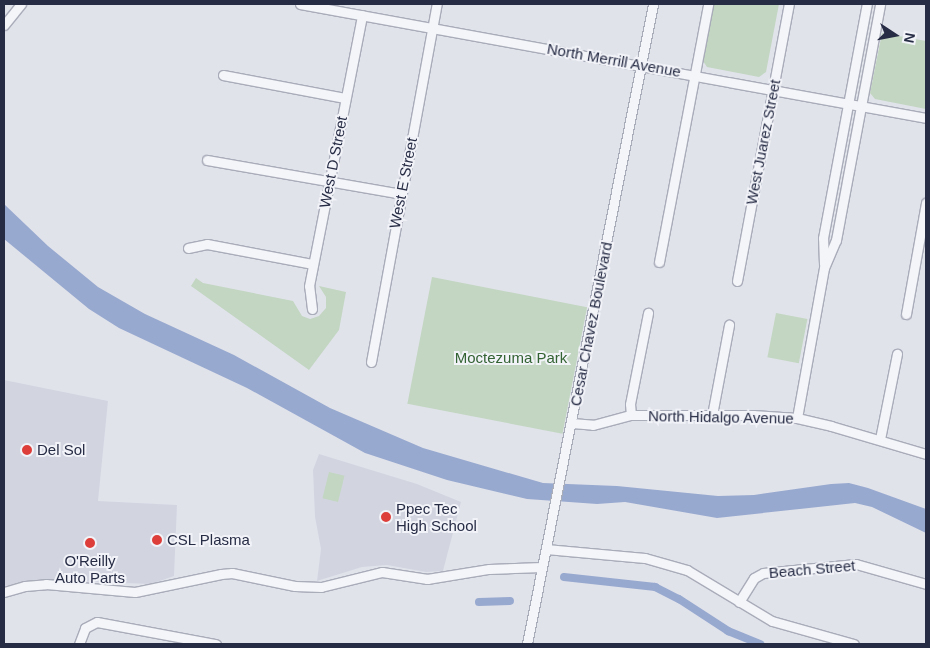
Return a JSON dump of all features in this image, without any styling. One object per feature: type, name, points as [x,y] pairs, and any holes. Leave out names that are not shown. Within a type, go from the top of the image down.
[{"type":"street","points":[[4,25],[21,4]]},
{"type":"street","name":"North Merrill Avenue","points":[[300,4],[696,74],[926,118]]},
{"type":"street","name":"West E Street","points":[[371,362],[437,4]]},
{"type":"street","name":"Cesar Chavez Boulevard","points":[[527,644],[653,4]]},
{"type":"street","points":[[659,262],[708,4]]},
{"type":"street","name":"West Juarez Street","points":[[737,281],[789,4]]},
{"type":"street","points":[[797,418],[824,268],[823,238],[867,4]]},
{"type":"street","points":[[824,268],[836,240],[880,4]]},
{"type":"street","name":"West D Street","points":[[312,308],[309,286],[362,15]]},
{"type":"street","points":[[223,75],[345,98]]},
{"type":"street","points":[[207,160],[401,194]]},
{"type":"street","points":[[906,314],[926,203]]},
{"type":"street","points":[[188,248],[207,244],[313,264]]},
{"type":"street","points":[[631,415],[630,404],[648,313]]},
{"type":"street","points":[[712,415],[729,325]]},
{"type":"street","points":[[880,439],[897,354]]},
{"type":"street","name":"North Hidalgo Avenue","points":[[572,423],[593,425],[631,415],[797,418],[880,439],[926,454]]},
{"type":"street","points":[[546,549],[645,558],[670,565],[695,573],[772,620],[854,644]]},
{"type":"street","name":"Beach Street","points":[[740,602],[754,578],[763,573],[856,564],[926,584]]},
{"type":"street","points":[[4,592],[25,586],[46,584],[135,592],[206,576],[226,574],[295,586],[321,587],[382,572],[427,579],[489,568],[542,567]]},
{"type":"street","points":[[80,644],[85,628],[93,623],[101,622],[216,644]]},
{"type":"shaded area","points":[[4,380],[108,401],[98,501],[177,505],[174,576],[151,584],[43,580],[4,586]]},
{"type":"shaded area","name":"Ppec Tec High School","points":[[319,454],[417,484],[461,502],[443,571],[426,572],[387,565],[362,567],[317,581],[321,549],[315,517],[313,470]]},
{"type":"green space","points":[[714,4],[779,4],[766,72],[759,77],[707,67],[703,61]]},
{"type":"green space","points":[[882,33],[926,41],[926,109],[875,99],[870,93]]},
{"type":"green space","name":"Moctezuma Park","points":[[432,277],[587,307],[562,434],[407,404]]},
{"type":"green space","points":[[196,278],[203,283],[293,301],[302,316],[310,319],[319,316],[326,308],[326,297],[319,286],[346,292],[339,330],[309,370],[191,286]]},
{"type":"green space","points":[[776,313],[807,319],[799,363],[767,357]]},
{"type":"green space","points":[[329,472],[345,476],[338,502],[322,498]]},
{"type":"water","points":[[4,204],[48,246],[98,287],[145,314],[234,355],[330,408],[423,448],[543,483],[617,486],[718,496],[754,495],[849,483],[926,509],[926,533],[872,507],[855,503],[717,518],[625,502],[597,504],[527,499],[447,480],[365,453],[247,388],[119,328],[89,309],[4,239]]},
{"type":"waterway","points":[[564,577],[655,587],[679,599],[728,631],[760,644]]},
{"type":"waterway","points":[[479,602],[510,601]]},
{"type":"place","name":"Del Sol","points":[[27,450]]},
{"type":"place","name":"Ppec Tec High School","points":[[386,517]]},
{"type":"place","name":"CSL Plasma","points":[[157,540]]},
{"type":"place","name":"O'Reilly Auto Parts","points":[[90,543]]}]
